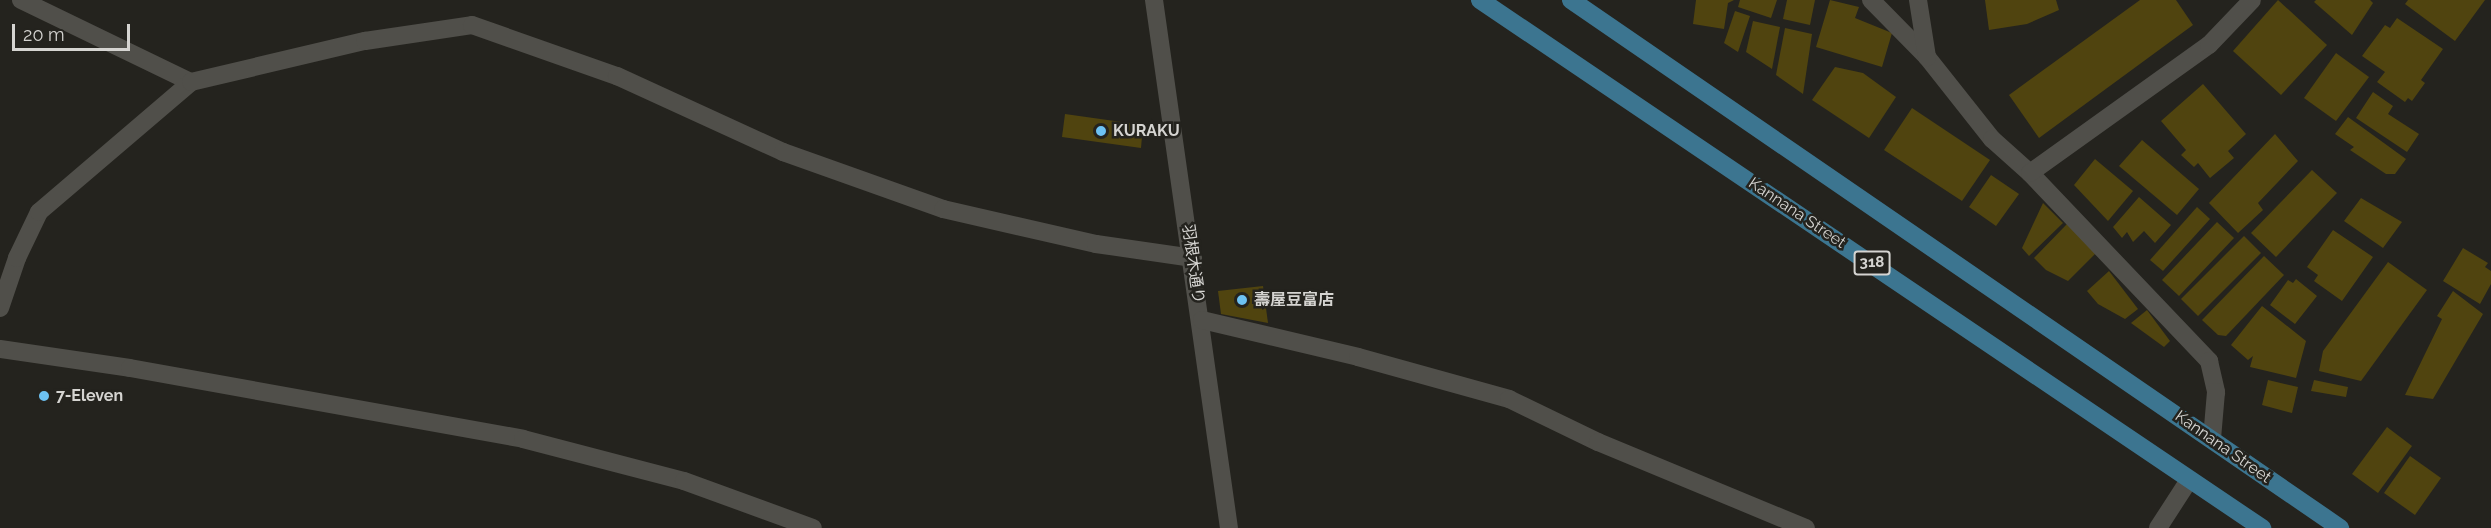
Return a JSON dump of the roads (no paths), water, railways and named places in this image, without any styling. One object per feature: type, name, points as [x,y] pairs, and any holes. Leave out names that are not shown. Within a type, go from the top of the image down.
[{"type":"main road","name":"Kannana Street","points":[[1480,0],[2262,528]]},
{"type":"main road","name":"Kannana Street","points":[[1571,0],[2340,528]]},
{"type":"street","points":[[21,0],[191,82]]},
{"type":"street","name":"羽根木通り","points":[[1154,0],[1202,321],[1229,528]]},
{"type":"street","points":[[1871,0],[1927,57],[1992,139],[2030,173],[2209,361],[2216,392],[2212,440]]},
{"type":"street","points":[[1918,0],[1927,57]]},
{"type":"street","points":[[2030,173],[2209,45],[2252,0]]},
{"type":"street","points":[[0,308],[17,258],[39,212],[191,82],[365,41],[472,25],[617,76],[783,152],[943,209],[1096,243],[1193,258]]},
{"type":"street","points":[[1202,321],[1358,357],[1509,399],[1598,442],[1806,528]]},
{"type":"street","points":[[0,349],[130,368],[523,439],[684,481],[813,528]]},
{"type":"street","points":[[2158,528],[2189,480]]},
{"type":"place","name":"KURAKU","points":[[1101,131]]},
{"type":"place","name":"壽屋豆富店","points":[[1242,300]]},
{"type":"place","name":"7-Eleven","points":[[44,396]]}]
